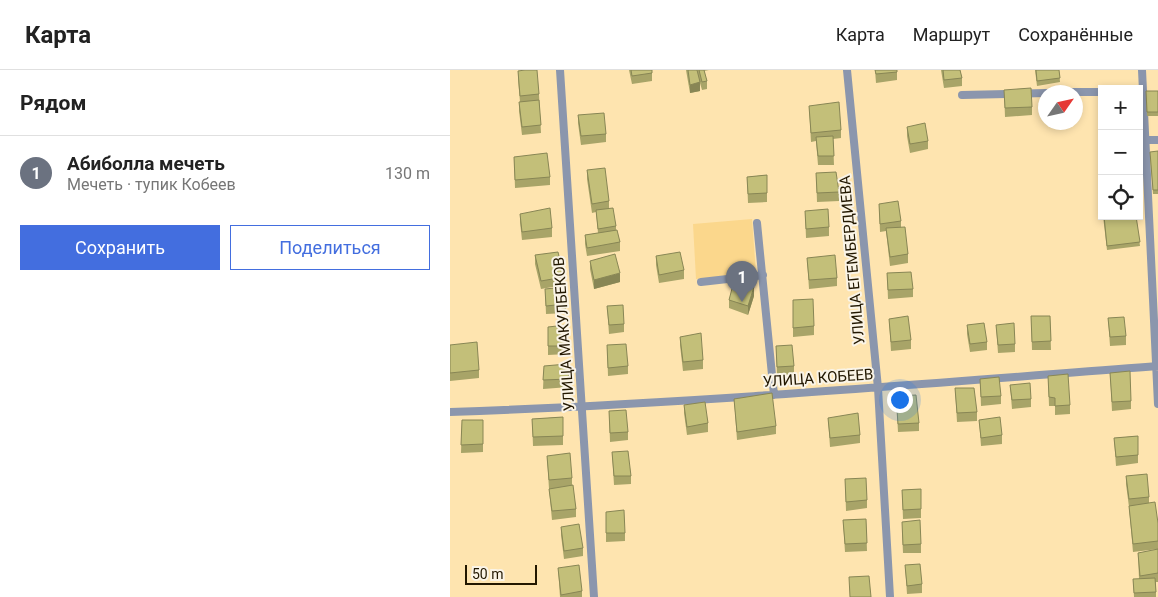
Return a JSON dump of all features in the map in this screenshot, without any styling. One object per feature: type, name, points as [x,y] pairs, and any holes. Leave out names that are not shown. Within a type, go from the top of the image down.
[{"type":"street","name":"УЛИЦА МАКУЛБЕКОВ","points":[[560,70],[594,597]]},
{"type":"street","name":"УЛИЦА ЕГЕМБЕРДИЕВА","points":[[847,70],[878,388],[890,597]]},
{"type":"street","points":[[1141,85],[1142,70]]},
{"type":"street","points":[[1083,92],[1098,92]]},
{"type":"street","points":[[962,95],[1038,93]]},
{"type":"street","points":[[1143,111],[1158,404]]},
{"type":"street","points":[[1146,140],[1158,140]]},
{"type":"street","points":[[757,223],[774,395]]},
{"type":"street","points":[[701,282],[763,276]]},
{"type":"street","name":"УЛИЦА КОБЕЕВ","points":[[450,412],[583,408],[878,388],[1156,366]]},
{"type":"shaded area","points":[[752,219],[756,273],[696,279],[693,224]]},
{"type":"building","points":[[537,70],[539,94],[520,96],[518,71]]},
{"type":"building","points":[[631,70],[652,70],[652,73],[632,76]]},
{"type":"building","points":[[688,70],[697,70],[700,82],[690,85]]},
{"type":"building","points":[[699,70],[704,70],[707,81],[702,82]]},
{"type":"building","points":[[875,70],[897,70],[897,72],[876,74]]},
{"type":"building","points":[[943,70],[960,70],[962,78],[944,80]]},
{"type":"building","points":[[1036,70],[1059,70],[1060,78],[1037,81]]},
{"type":"building","points":[[1031,88],[1032,107],[1005,108],[1004,90]]},
{"type":"building","points":[[1146,91],[1158,91],[1158,112],[1147,112]]},
{"type":"building","points":[[539,100],[541,125],[522,127],[519,102]]},
{"type":"building","points":[[839,102],[841,130],[811,133],[809,106]]},
{"type":"building","points":[[604,113],[606,134],[581,136],[578,115]]},
{"type":"building","points":[[925,123],[928,141],[910,144],[907,127]]},
{"type":"building","points":[[833,136],[834,156],[818,156],[816,137]]},
{"type":"building","points":[[1158,151],[1158,190],[1153,190],[1150,152]]},
{"type":"building","points":[[547,153],[550,177],[515,180],[514,157]]},
{"type":"building","points":[[605,168],[609,201],[592,204],[587,170]]},
{"type":"building","points":[[836,172],[839,192],[817,193],[816,173]]},
{"type":"building","points":[[767,175],[767,193],[748,194],[747,177]]},
{"type":"building","points":[[898,201],[901,221],[880,224],[879,204]]},
{"type":"building","points":[[550,208],[552,228],[522,232],[520,214]]},
{"type":"building","points":[[613,208],[616,226],[598,229],[596,210]]},
{"type":"building","points":[[828,209],[829,227],[806,229],[805,211]]},
{"type":"building","points":[[1104,220],[1137,220],[1140,242],[1107,246]]},
{"type":"building","points":[[905,227],[908,254],[890,257],[886,228]]},
{"type":"building","points":[[617,230],[620,242],[587,248],[585,235]]},
{"type":"building","points":[[558,252],[564,277],[541,281],[535,255]]},
{"type":"building","points":[[680,252],[684,270],[659,275],[656,256]]},
{"type":"building","points":[[615,254],[620,273],[594,280],[590,261]]},
{"type":"building","points":[[835,255],[837,278],[809,280],[807,258]]},
{"type":"building","points":[[911,272],[913,289],[888,290],[887,273]]},
{"type":"building","points":[[734,281],[754,287],[748,306],[729,300]]},
{"type":"building","points":[[565,287],[566,304],[546,306],[545,289]]},
{"type":"building","points":[[813,299],[814,326],[793,328],[793,300]]},
{"type":"building","points":[[623,305],[624,324],[609,325],[607,306]]},
{"type":"building","points":[[908,316],[911,340],[891,342],[889,319]]},
{"type":"building","points":[[1031,316],[1050,316],[1051,341],[1032,342]]},
{"type":"building","points":[[1124,317],[1126,336],[1110,337],[1108,318]]},
{"type":"building","points":[[984,323],[987,342],[970,344],[967,325]]},
{"type":"building","points":[[1014,323],[1015,344],[998,345],[996,325]]},
{"type":"building","points":[[566,325],[567,346],[548,346],[548,327]]},
{"type":"building","points":[[701,333],[703,360],[683,362],[680,337]]},
{"type":"building","points":[[477,342],[479,370],[450,373],[450,345]]},
{"type":"building","points":[[626,344],[628,366],[608,368],[607,345]]},
{"type":"building","points":[[792,345],[794,366],[777,367],[776,346]]},
{"type":"building","points":[[567,364],[569,379],[543,380],[544,366]]},
{"type":"building","points":[[1130,371],[1131,401],[1112,402],[1110,373]]},
{"type":"building","points":[[1068,374],[1070,405],[1055,406],[1055,398],[1049,397],[1048,376]]},
{"type":"building","points":[[999,377],[1001,396],[981,397],[980,379]]},
{"type":"building","points":[[1030,383],[1031,399],[1012,400],[1010,385]]},
{"type":"building","points":[[955,388],[974,388],[977,412],[957,413]]},
{"type":"building","points":[[772,393],[776,426],[737,432],[734,399]]},
{"type":"building","points":[[916,395],[919,423],[898,424],[896,396]]},
{"type":"building","points":[[705,402],[708,423],[687,427],[684,405]]},
{"type":"building","points":[[626,410],[628,432],[610,433],[609,411]]},
{"type":"building","points":[[858,413],[860,435],[830,438],[828,418]]},
{"type":"building","points":[[563,417],[563,436],[533,437],[532,419]]},
{"type":"building","points":[[1000,417],[1002,435],[981,438],[979,420]]},
{"type":"building","points":[[462,420],[483,420],[483,444],[461,445]]},
{"type":"building","points":[[1138,436],[1138,455],[1116,457],[1114,438]]},
{"type":"building","points":[[628,451],[631,476],[614,476],[612,452]]},
{"type":"building","points":[[570,453],[572,478],[549,480],[547,456]]},
{"type":"building","points":[[1147,474],[1149,497],[1129,499],[1126,476]]},
{"type":"building","points":[[866,478],[867,500],[846,502],[845,479]]},
{"type":"building","points":[[573,485],[576,509],[552,511],[549,489]]},
{"type":"building","points":[[921,489],[921,509],[903,510],[902,490]]},
{"type":"building","points":[[1155,502],[1158,541],[1133,544],[1129,506]]},
{"type":"building","points":[[624,510],[625,533],[606,533],[606,512]]},
{"type":"building","points":[[866,519],[867,543],[845,544],[843,520]]},
{"type":"building","points":[[920,520],[921,544],[903,545],[902,522]]},
{"type":"building","points":[[579,524],[583,548],[564,551],[561,527]]},
{"type":"building","points":[[1158,549],[1158,573],[1140,576],[1138,553]]},
{"type":"building","points":[[920,564],[922,584],[907,586],[905,565]]},
{"type":"building","points":[[579,565],[582,591],[561,595],[558,568]]},
{"type":"building","points":[[869,576],[871,597],[850,597],[849,577]]},
{"type":"building","points":[[1155,578],[1156,592],[1134,593],[1133,579]]},
{"type":"place","name":"Абиболла мечеть","points":[[742,302]]}]
